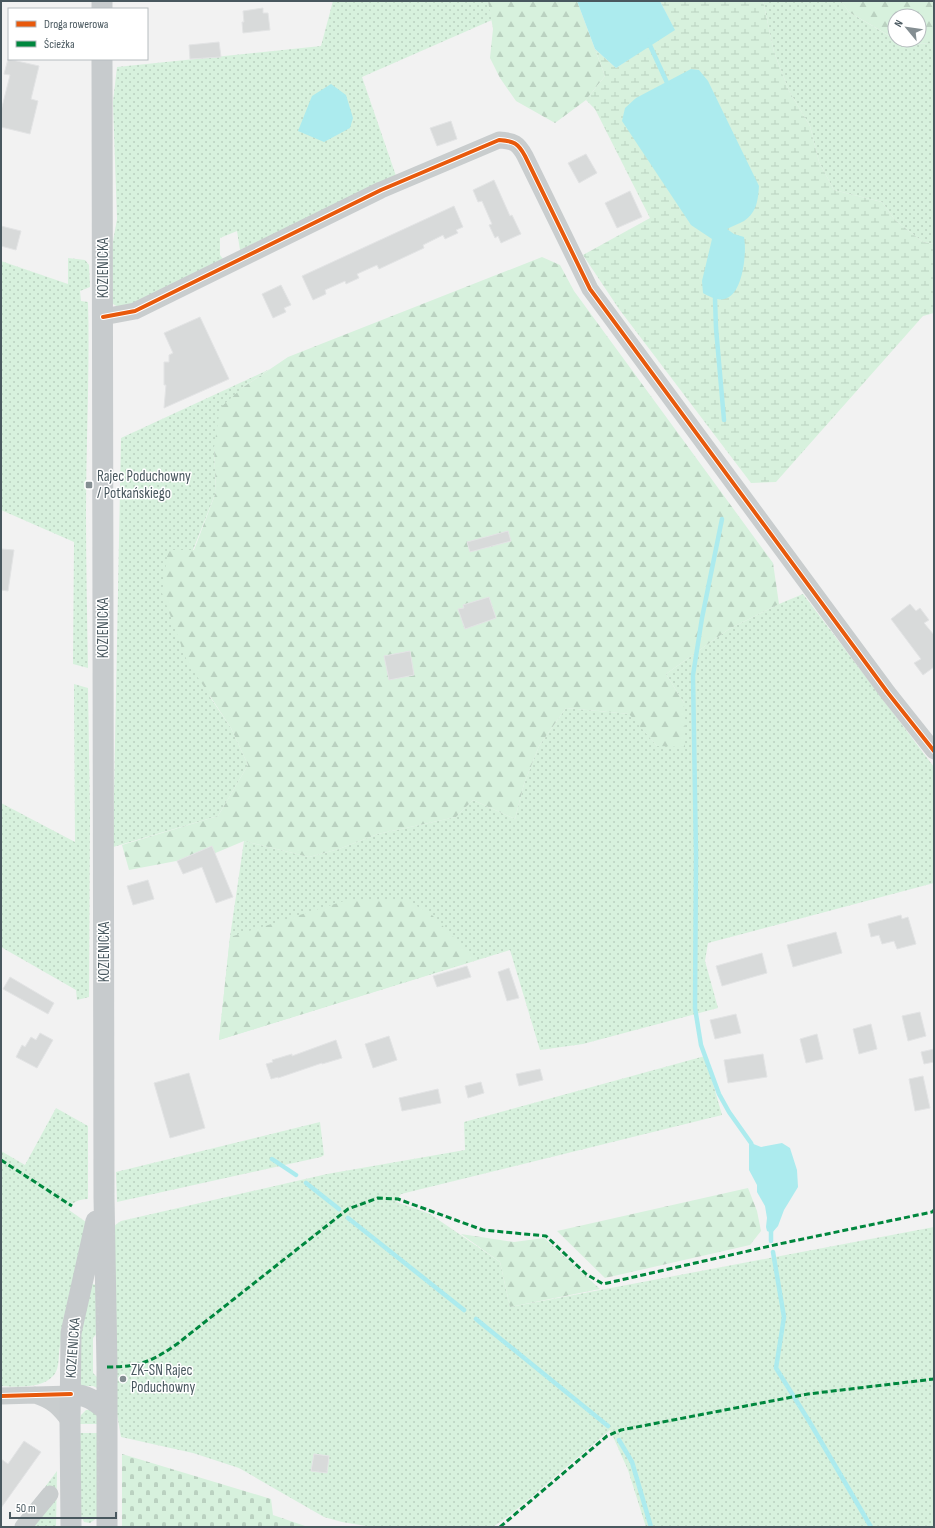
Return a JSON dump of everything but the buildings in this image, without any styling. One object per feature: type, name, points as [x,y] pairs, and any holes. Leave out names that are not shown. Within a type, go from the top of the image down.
[{"type":"main road","name":"KOZIENICKA","points":[[102,60],[104,1197],[99,1404],[105,1525]]},
{"type":"main road","name":"KOZIENICKA","points":[[72,1525],[70,1422],[71,1333],[97,1216],[104,1197]]},
{"type":"main road","points":[[71,1394],[99,1404]]},
{"type":"main road","points":[[70,1422],[79,1405],[99,1404]]},
{"type":"street","points":[[103,317],[135,311],[381,190],[499,140],[510,140],[520,146],[590,289],[888,693],[934,751]]},
{"type":"street","points":[[1,1396],[71,1394]]},
{"type":"street","points":[[33,1395],[46,1399],[56,1405],[70,1422]]},
{"type":"street","points":[[23,1527],[50,1494]]},
{"type":"green space","points":[[333,1],[488,1],[492,20],[362,77],[396,176],[240,250],[237,231],[220,238],[220,255],[223,259],[128,306],[120,308],[111,303],[112,247],[117,219],[113,102],[117,67],[321,46]]},
{"type":"green space","points":[[488,1],[577,1],[605,76],[586,100],[555,123],[516,101],[500,78],[490,58],[493,29]]},
{"type":"green space","points":[[660,1],[763,1],[774,52],[789,91],[810,126],[819,162],[834,190],[882,202],[895,220],[923,242],[934,244],[934,313],[923,316],[776,482],[751,483],[619,309],[583,255],[650,218],[595,109],[586,100],[605,76],[595,49],[616,68],[674,29]]},
{"type":"green space","points":[[763,1],[841,1],[849,12],[887,35],[887,48],[927,48],[927,43],[934,43],[934,244],[923,242],[895,220],[882,202],[834,190],[819,162],[810,126],[789,91],[774,52]]},
{"type":"green space","points":[[841,1],[934,1],[934,43],[927,43],[927,8],[887,8],[887,34],[849,12]]},
{"type":"green space","points":[[542,257],[560,265],[574,291],[773,563],[779,604],[729,629],[666,674],[684,703],[685,747],[657,746],[629,714],[566,708],[539,746],[524,784],[515,819],[473,800],[456,817],[378,834],[339,849],[309,857],[244,841],[213,854],[129,870],[122,845],[218,816],[248,765],[231,728],[187,661],[162,593],[168,550],[194,550],[216,492],[214,448],[220,408],[242,388],[288,357]]},
{"type":"green space","points":[[68,258],[85,260],[89,265],[90,287],[80,291],[81,301],[88,302],[89,354],[86,570],[88,668],[73,664],[74,542],[1,510],[1,261],[68,284]]},
{"type":"green space","points":[[270,369],[242,388],[214,448],[216,492],[193,550],[210,697],[231,728],[248,765],[218,816],[113,847],[121,438]]},
{"type":"green space","points":[[803,594],[934,767],[934,883],[708,943],[705,961],[718,1008],[583,1044],[540,1050],[510,950],[219,1040],[230,937],[244,841],[309,857],[339,849],[378,834],[456,817],[473,800],[515,819],[524,784],[539,746],[566,708],[630,714],[657,746],[684,703],[666,674],[729,629],[779,604]]},
{"type":"green space","points":[[74,684],[88,688],[90,813],[89,997],[77,1000],[76,990],[1,947],[1,803],[75,842]]},
{"type":"green space","points":[[403,899],[430,913],[476,960],[219,1040],[230,937],[344,901]]},
{"type":"green space","points":[[705,1056],[722,1115],[401,1194],[396,1202],[430,1214],[500,1262],[510,1307],[934,1227],[934,1527],[646,1527],[628,1470],[610,1430],[510,1515],[493,1527],[372,1527],[342,1522],[324,1517],[239,1468],[193,1453],[121,1437],[117,1414],[111,1228],[121,1221],[327,1174],[465,1150],[464,1122]]},
{"type":"green space","points":[[56,1108],[88,1126],[88,1199],[74,1202],[69,1210],[86,1222],[65,1315],[58,1365],[54,1375],[43,1383],[29,1386],[1,1386],[1,1151],[25,1165]]},
{"type":"green space","points":[[320,1122],[324,1155],[321,1157],[117,1202],[116,1172]]},
{"type":"green space","points":[[748,1188],[757,1211],[761,1231],[750,1245],[605,1278],[557,1231]]},
{"type":"green space","points":[[461,1234],[514,1242],[544,1238],[600,1289],[510,1307],[500,1262]]},
{"type":"green space","points":[[92,1284],[97,1285],[99,1331],[93,1338],[93,1373],[99,1379],[99,1389],[93,1386],[80,1386],[78,1330]]},
{"type":"green space","points":[[86,1410],[90,1410],[97,1415],[99,1424],[78,1424],[81,1415]]},
{"type":"green space","points":[[78,1433],[99,1433],[97,1518],[90,1523],[84,1522],[81,1516]]},
{"type":"green space","points":[[122,1454],[271,1499],[273,1515],[308,1527],[122,1527]]},
{"type":"green space","points":[[57,1471],[56,1527],[32,1527],[56,1496],[45,1487]]},
{"type":"water","points":[[577,1],[660,1],[675,30],[616,68],[595,49]]},
{"type":"water","points":[[691,69],[699,70],[708,81],[759,186],[756,205],[752,214],[744,221],[727,229],[734,234],[744,237],[745,252],[743,271],[737,288],[732,294],[724,299],[715,298],[703,293],[702,281],[712,239],[691,225],[622,121],[625,108],[636,98]]},
{"type":"water","points":[[331,84],[346,95],[353,118],[350,128],[324,142],[298,131],[312,96]]},
{"type":"water","points":[[751,1143],[761,1147],[782,1143],[790,1148],[797,1170],[798,1187],[784,1210],[778,1226],[772,1233],[767,1231],[765,1206],[757,1192],[757,1185],[749,1170],[749,1145]]},
{"type":"waterway","points":[[648,41],[669,87]]},
{"type":"waterway","points":[[716,293],[716,328],[724,420]]},
{"type":"waterway","points":[[722,519],[702,618],[693,675],[696,855],[695,1008],[701,1045],[719,1094],[729,1112],[751,1143],[753,1149]]},
{"type":"waterway","points":[[272,1159],[296,1175]]},
{"type":"waterway","points":[[306,1183],[339,1209]]},
{"type":"waterway","points":[[348,1218],[464,1310]]},
{"type":"waterway","points":[[771,1227],[771,1241]]},
{"type":"waterway","points":[[773,1252],[784,1317],[776,1368],[871,1527]]},
{"type":"waterway","points":[[476,1319],[608,1426]]},
{"type":"waterway","points":[[619,1440],[632,1462],[651,1527]]},
{"type":"marked path","points":[[1,1160],[72,1206]]},
{"type":"marked path","points":[[107,1367],[128,1366],[144,1362],[160,1355],[177,1344],[348,1209],[378,1198],[398,1199],[483,1230],[546,1236],[586,1274],[603,1284],[779,1244],[932,1212],[934,1210]]},
{"type":"marked path","points":[[500,1527],[607,1436],[621,1430],[808,1394],[934,1379]]},
{"type":"cycle path","points":[[103,317],[135,311],[381,190],[499,140],[512,142],[518,145],[525,156],[590,289],[888,693],[934,751]]},
{"type":"cycle path","points":[[1,1396],[71,1394]]},
{"type":"place","name":"Rajec Poduchowny / Potkańskiego","points":[[89,485]]},
{"type":"place","name":"ZK-SN Rajec Poduchowny","points":[[123,1379]]}]
